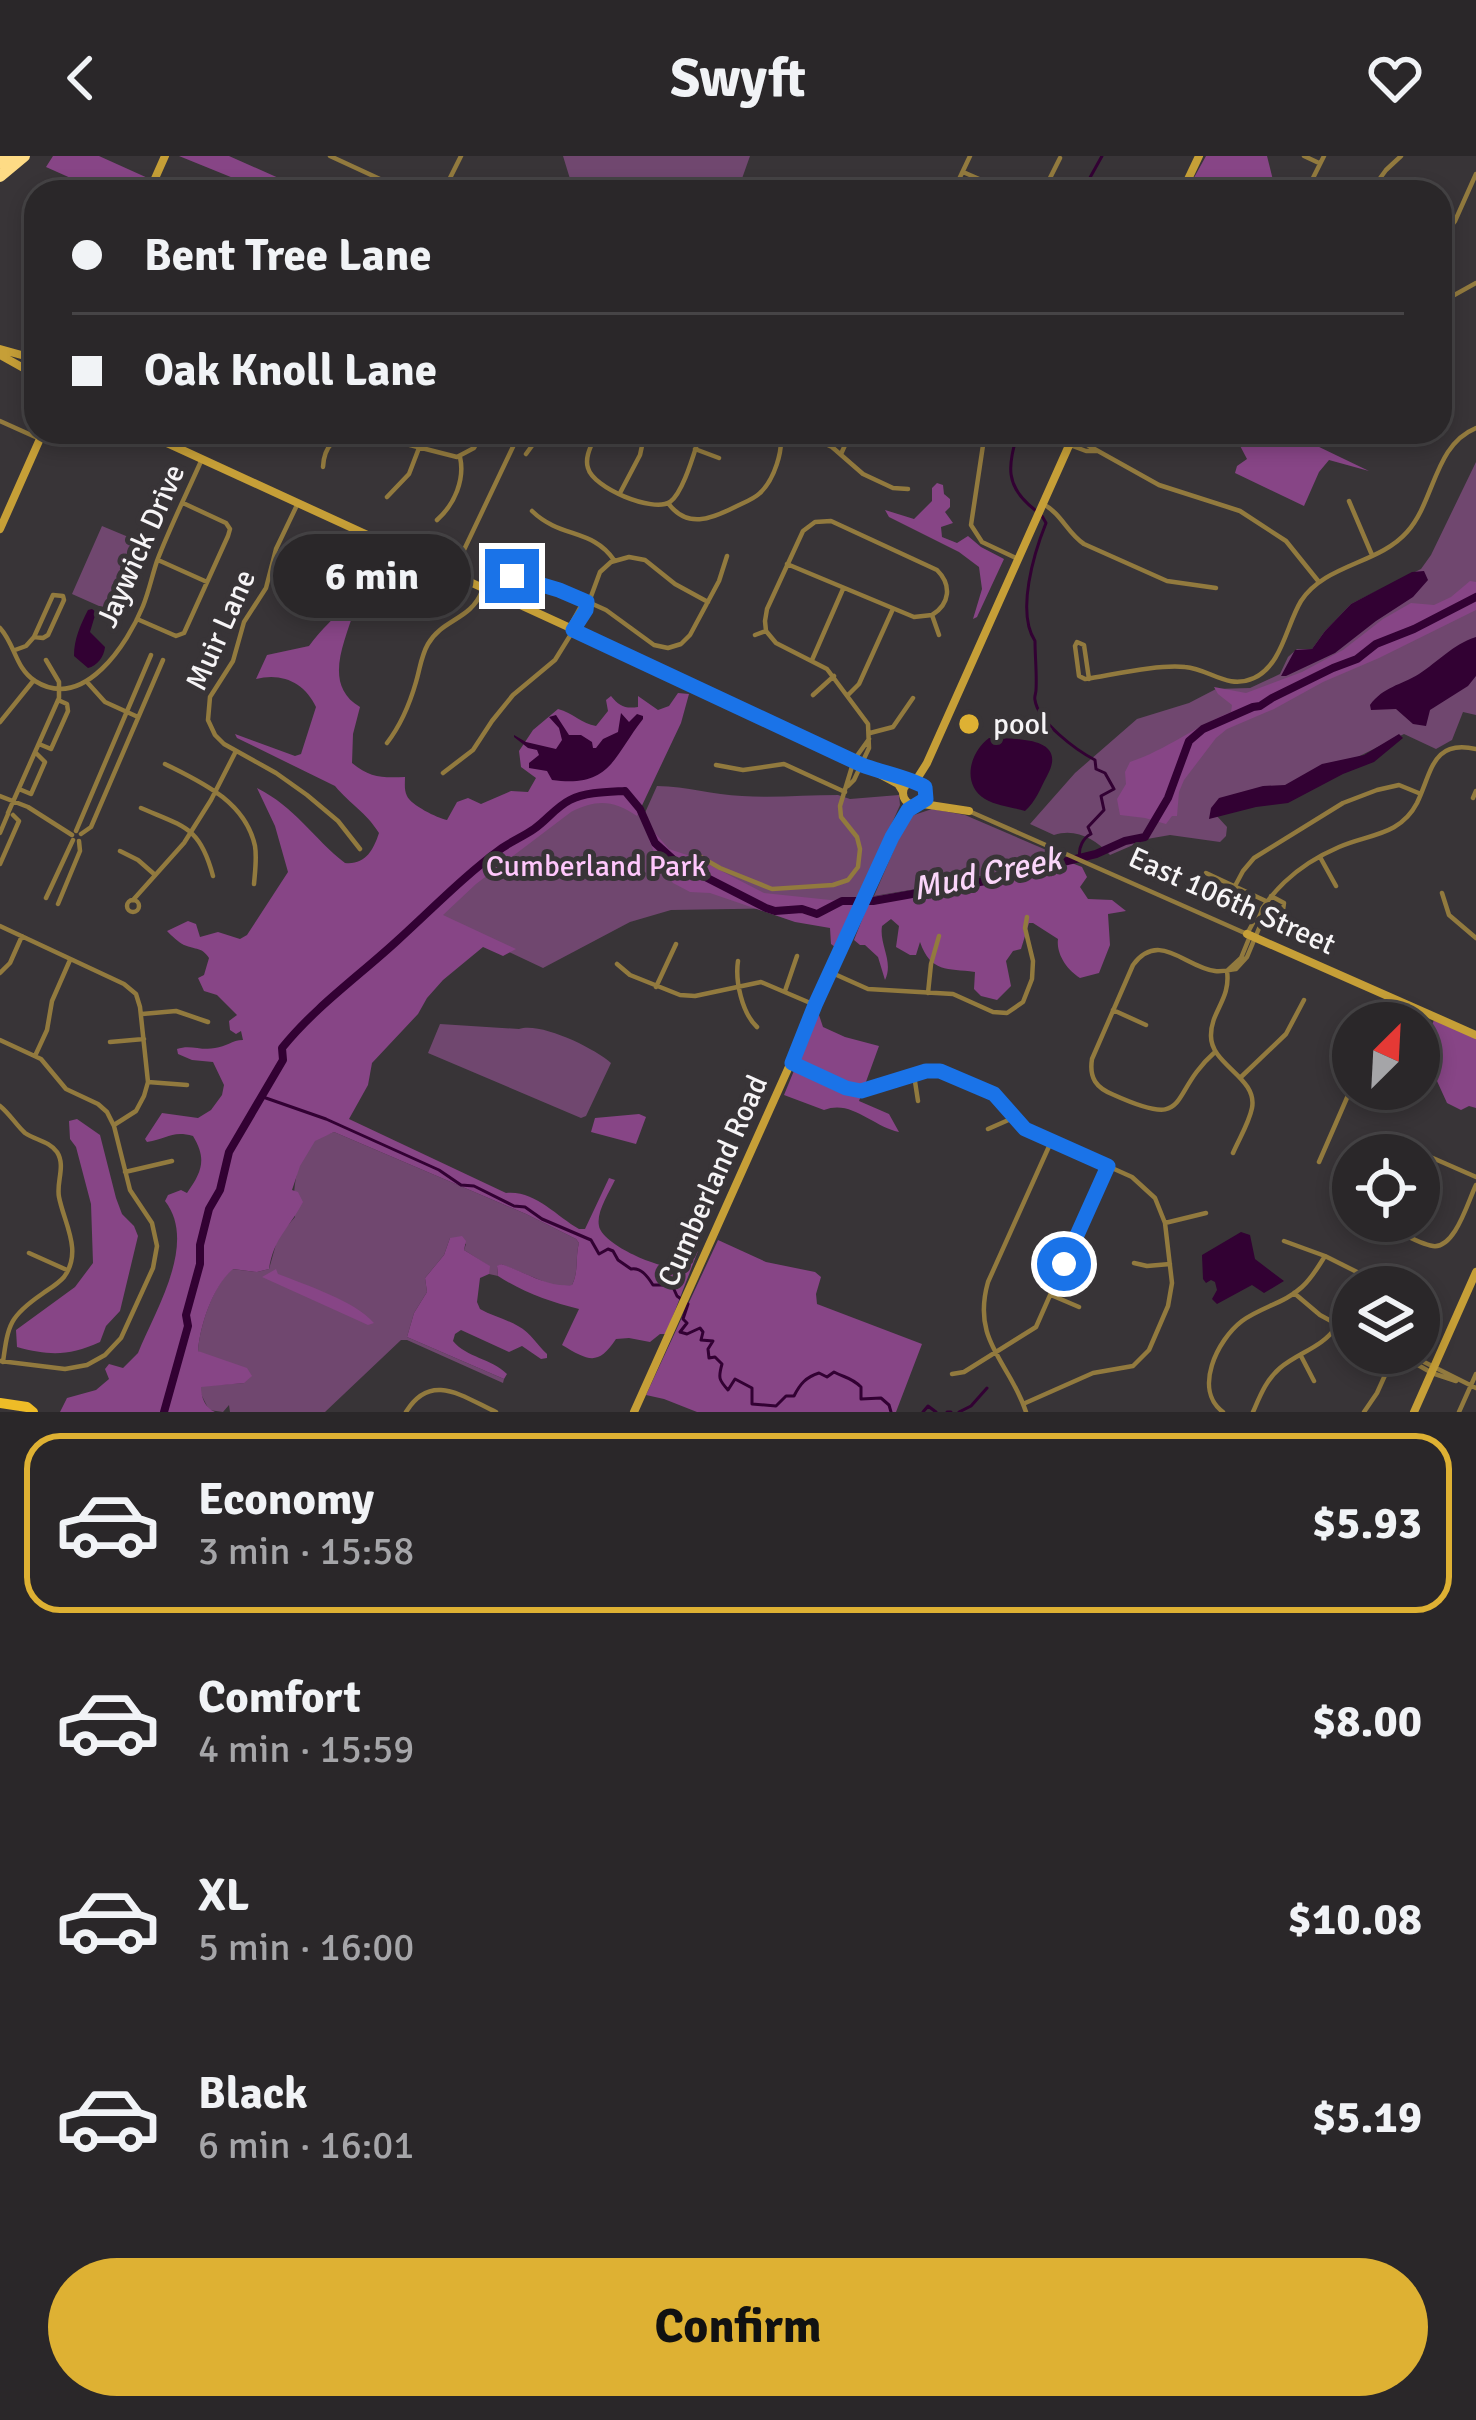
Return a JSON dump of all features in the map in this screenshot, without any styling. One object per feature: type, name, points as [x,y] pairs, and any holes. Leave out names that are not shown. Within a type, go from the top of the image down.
[{"type":"highway","points":[[0,169],[16,156]]},
{"type":"main road","points":[[0,530],[38,444]]},
{"type":"main road","points":[[169,444],[858,763],[898,784],[911,804],[920,804],[928,763]]},
{"type":"main road","points":[[904,795],[928,763],[1070,444]]},
{"type":"main road","points":[[858,763],[926,789]]},
{"type":"main road","name":"East 106th Street","points":[[926,789],[969,811]]},
{"type":"main road","name":"Cumberland Road","points":[[892,837],[904,795]]},
{"type":"main road","name":"Cumberland Road","points":[[634,1412],[892,837],[908,810],[920,804]]},
{"type":"main road","name":"East 106th Street","points":[[920,804],[969,811]]},
{"type":"main road","name":"East 106th Street","points":[[1251,936],[1476,1035]]},
{"type":"main road","points":[[1440,1354],[1476,1272]]},
{"type":"main road","points":[[1414,1412],[1431,1374]]},
{"type":"main road","points":[[2,1408],[23,1410]]},
{"type":"street","points":[[330,156],[382,180]]},
{"type":"street","points":[[959,180],[970,156]]},
{"type":"street","points":[[1304,156],[1322,160]]},
{"type":"street","points":[[1378,180],[1401,156]]},
{"type":"street","points":[[963,172],[980,180]]},
{"type":"street","points":[[1452,225],[1476,174]]},
{"type":"street","points":[[1089,679],[1084,645],[1077,642],[1079,676],[1089,679],[1184,666],[1229,682],[1251,680],[1270,666],[1300,602],[1319,582],[1406,534],[1454,441],[1476,428]]},
{"type":"street","points":[[323,467],[331,444]]},
{"type":"street","points":[[408,444],[460,457],[477,444]]},
{"type":"street","points":[[452,574],[514,444]]},
{"type":"street","points":[[526,454],[533,444]]},
{"type":"street","points":[[592,444],[588,469],[596,481],[650,506],[668,503],[678,494],[696,444]]},
{"type":"street","points":[[620,493],[642,444]]},
{"type":"street","points":[[668,503],[683,517],[703,520],[758,495],[781,452],[781,444]]},
{"type":"street","points":[[828,444],[861,473],[893,488],[908,489]]},
{"type":"street","points":[[841,454],[846,444]]},
{"type":"street","points":[[983,444],[971,526],[982,542],[1018,559]]},
{"type":"street","points":[[1083,444],[1160,485],[1240,511],[1286,541],[1319,582]]},
{"type":"street","points":[[387,497],[409,475],[419,448]]},
{"type":"street","points":[[694,449],[719,458]]},
{"type":"street","points":[[437,520],[462,478],[460,457]]},
{"type":"street","name":"Jaywick Drive","points":[[87,682],[119,648],[137,619],[202,459]]},
{"type":"street","points":[[1349,501],[1372,555]]},
{"type":"street","points":[[137,619],[180,636],[230,529],[224,521],[183,503]]},
{"type":"street","name":"Muir Lane","points":[[235,751],[212,728],[209,702],[236,654],[244,622],[266,588],[276,549],[298,503]]},
{"type":"street","points":[[1040,509],[1059,514],[1084,544],[1168,581],[1216,587]]},
{"type":"street","points":[[532,511],[553,527],[595,541],[614,560]]},
{"type":"street","points":[[812,512],[814,522]]},
{"type":"street","points":[[697,855],[765,888],[840,884],[853,875],[860,856],[857,837],[840,814],[870,736],[868,724],[834,676],[812,659],[780,646],[764,622],[767,609],[787,564],[802,531],[814,522],[833,522],[931,566],[947,584],[944,605],[920,618],[787,564]]},
{"type":"street","points":[[506,573],[587,602],[654,645],[668,648],[687,639],[723,573],[727,556]]},
{"type":"street","points":[[158,560],[207,582]]},
{"type":"street","points":[[443,773],[473,750],[513,695],[555,660],[586,610],[600,572],[614,560],[645,560],[707,602]]},
{"type":"street","points":[[947,584],[958,581]]},
{"type":"street","points":[[387,743],[412,694],[430,640],[473,608],[483,589]]},
{"type":"street","points":[[812,659],[843,590]]},
{"type":"street","name":"Jaywick Drive","points":[[14,650],[34,637],[52,595],[63,596],[48,635],[34,637]]},
{"type":"street","points":[[848,695],[860,683],[893,608]]},
{"type":"street","points":[[932,615],[939,634]]},
{"type":"street","points":[[0,628],[21,667],[34,680],[60,688],[87,682],[105,701],[138,718]]},
{"type":"street","points":[[755,635],[766,631]]},
{"type":"street","points":[[46,898],[151,655]]},
{"type":"street","points":[[0,832],[58,700],[60,688],[46,660]]},
{"type":"street","points":[[76,836],[92,827],[163,660]]},
{"type":"street","points":[[813,695],[834,676]]},
{"type":"street","points":[[0,722],[34,680]]},
{"type":"street","points":[[870,736],[893,727],[913,698]]},
{"type":"street","points":[[39,744],[51,749],[68,707],[58,700]]},
{"type":"street","points":[[1215,1052],[1196,1069],[1174,1106],[1160,1112],[1106,1092],[1093,1078],[1092,1059],[1137,959],[1150,950],[1162,950],[1213,971],[1236,969],[1243,964],[1268,902],[1286,878],[1339,847],[1396,827],[1408,817],[1444,751],[1456,746],[1476,749]]},
{"type":"street","points":[[133,900],[191,831],[235,751],[304,792],[360,849]]},
{"type":"street","points":[[20,789],[31,794],[38,779],[45,760],[35,753]]},
{"type":"street","points":[[165,764],[216,791],[236,811],[253,839],[254,884]]},
{"type":"street","points":[[716,765],[743,770],[784,764],[847,789]]},
{"type":"street","points":[[1235,886],[1254,858],[1342,803],[1394,784],[1421,794]]},
{"type":"street","points":[[0,796],[76,836],[80,851],[58,904]]},
{"type":"street","points":[[141,808],[191,831],[206,851],[213,876]]},
{"type":"street","name":"East 106th Street","points":[[969,811],[1251,936]]},
{"type":"street","points":[[0,864],[19,821],[8,813]]},
{"type":"street","points":[[120,851],[155,875]]},
{"type":"street","points":[[1319,857],[1336,886]]},
{"type":"street","points":[[1206,873],[1268,902]]},
{"type":"street","points":[[1442,893],[1449,915],[1476,938]]},
{"type":"street","points":[[830,972],[868,988],[964,998],[996,1013],[1007,1013],[1028,994],[1033,972],[1027,917]]},
{"type":"street","points":[[0,926],[128,986],[139,1000],[148,1082],[136,1111],[113,1124]]},
{"type":"street","points":[[0,973],[22,936]]},
{"type":"street","points":[[928,993],[939,937]]},
{"type":"street","points":[[656,987],[676,944]]},
{"type":"street","points":[[785,991],[797,956]]},
{"type":"street","points":[[35,1056],[71,959]]},
{"type":"street","points":[[738,962],[749,1019],[758,1027]]},
{"type":"street","points":[[617,964],[671,993],[692,996],[761,982],[815,1005]]},
{"type":"street","points":[[1227,971],[1228,988],[1211,1031],[1215,1052],[1250,1090],[1252,1105],[1233,1153]]},
{"type":"street","points":[[1240,1078],[1289,1030],[1304,1000]]},
{"type":"street","points":[[1113,1010],[1146,1025]]},
{"type":"street","points":[[142,1013],[176,1011],[208,1022]]},
{"type":"street","points":[[110,1042],[144,1039]]},
{"type":"street","points":[[0,1040],[35,1056],[66,1089],[102,1107],[113,1124],[130,1190],[155,1230],[153,1268],[118,1343],[100,1359],[75,1368],[2,1361],[15,1313],[68,1270],[71,1235],[59,1197],[60,1157],[50,1144],[21,1129],[0,1106]]},
{"type":"street","points":[[792,1063],[861,1091],[932,1070],[946,1073],[994,1094],[1025,1129],[1132,1177],[1158,1203],[1165,1222],[1172,1283],[1149,1350],[1125,1369],[1093,1373],[1025,1408],[994,1354],[983,1319],[986,1289],[1051,1141]]},
{"type":"street","points":[[914,1075],[918,1101]]},
{"type":"street","points":[[148,1082],[187,1085]]},
{"type":"street","points":[[1318,1162],[1341,1110]]},
{"type":"street","points":[[988,1129],[1013,1118]]},
{"type":"street","points":[[125,1172],[172,1161]]},
{"type":"street","points":[[1423,1242],[1447,1243],[1476,1181],[1440,1164]]},
{"type":"street","points":[[952,1374],[964,1372],[1034,1330],[1108,1166]]},
{"type":"street","points":[[1165,1222],[1206,1213]]},
{"type":"street","points":[[1284,1241],[1345,1266]]},
{"type":"street","points":[[29,1253],[68,1270]]},
{"type":"street","points":[[1223,1412],[1210,1396],[1208,1378],[1232,1331],[1246,1318],[1294,1293],[1325,1256]]},
{"type":"street","points":[[1134,1263],[1170,1264]]},
{"type":"street","points":[[1294,1293],[1332,1321]]},
{"type":"street","points":[[1051,1294],[1079,1307]]},
{"type":"street","points":[[1253,1412],[1268,1381],[1282,1366],[1319,1346],[1332,1331]]},
{"type":"street","points":[[1301,1356],[1314,1381]]},
{"type":"street","points":[[1440,1373],[1473,1387]]},
{"type":"street","points":[[1364,1412],[1387,1374]]},
{"type":"street","points":[[1459,1412],[1476,1374]]},
{"type":"street","points":[[409,1410],[424,1393],[443,1389],[496,1412]]},
{"type":"green space","points":[[563,156],[750,156],[741,180],[570,180]]},
{"type":"green space","points":[[1476,462],[1476,715],[1463,712],[1452,740],[1436,749],[1404,734],[1279,796],[1216,815],[1227,827],[1220,842],[1170,835],[1110,855],[1085,836],[1054,835],[1030,824],[1075,773],[1137,719],[1216,689],[1250,688],[1280,674],[1288,657],[1297,649],[1312,649],[1351,604],[1421,569]]},
{"type":"green space","points":[[102,526],[138,541],[108,610],[72,594]]},
{"type":"green space","name":"Cumberland Park","points":[[657,786],[754,797],[899,795],[900,805],[855,907],[671,910],[630,922],[543,968],[431,915],[577,800],[625,794],[644,815]]},
{"type":"green space","points":[[932,809],[965,815],[1065,858],[874,896],[908,817]]},
{"type":"green space","points":[[440,1024],[540,1029],[593,1050],[611,1063],[581,1118],[428,1053]]},
{"type":"green space","points":[[334,1132],[576,1239],[572,1285],[557,1287],[501,1264],[498,1276],[489,1274],[489,1266],[464,1250],[466,1244],[450,1238],[444,1255],[425,1278],[427,1292],[407,1337],[504,1379],[503,1383],[401,1340],[325,1412],[230,1412],[229,1405],[223,1412],[209,1410],[201,1386],[244,1383],[198,1351],[213,1296],[232,1269],[269,1269],[278,1237],[295,1217],[295,1187],[303,1156],[315,1140]]},
{"type":"shaded area","points":[[53,156],[99,156],[150,179],[75,180],[46,167]]},
{"type":"shaded area","points":[[179,156],[229,156],[283,180],[238,180]]},
{"type":"shaded area","points":[[1206,156],[1267,156],[1273,180],[1193,180]]},
{"type":"shaded area","points":[[1239,444],[1313,444],[1369,471],[1329,460],[1304,506],[1235,473],[1247,459]]},
{"type":"shaded area","points":[[937,483],[950,499],[945,512],[953,523],[941,527],[942,537],[957,543],[968,536],[1004,559],[973,619],[982,589],[979,567],[889,517],[885,510],[914,519],[932,501]]},
{"type":"shaded area","points":[[1424,571],[1428,580],[1413,597],[1335,653],[1281,676],[1295,650],[1312,649],[1351,604],[1412,572]]},
{"type":"shaded area","points":[[1470,581],[1476,582],[1476,610],[1227,729],[1184,780],[1177,816],[1166,824],[1120,815],[1117,799],[1130,762],[1231,712],[1232,705],[1214,687],[1246,693],[1302,672],[1411,603],[1434,605]]},
{"type":"shaded area","points":[[350,603],[354,611],[339,676],[349,698],[360,707],[352,763],[377,776],[405,777],[409,800],[447,820],[457,802],[468,798],[481,804],[511,791],[528,792],[536,778],[521,767],[519,751],[533,730],[558,709],[596,726],[608,711],[606,700],[611,696],[629,708],[638,707],[638,696],[658,710],[669,706],[678,693],[689,694],[681,723],[637,816],[605,803],[571,812],[443,915],[516,949],[503,956],[483,947],[443,980],[372,1063],[368,1085],[349,1119],[506,1193],[536,1200],[579,1229],[585,1229],[609,1178],[615,1180],[599,1221],[610,1240],[631,1254],[674,1267],[691,1260],[698,1251],[666,1334],[650,1342],[616,1339],[604,1354],[586,1357],[562,1345],[579,1309],[517,1287],[498,1276],[497,1266],[572,1285],[576,1239],[334,1132],[315,1141],[300,1166],[292,1190],[303,1202],[278,1241],[269,1269],[233,1269],[219,1285],[205,1318],[198,1351],[247,1368],[252,1376],[244,1383],[201,1387],[204,1402],[215,1412],[60,1412],[67,1398],[96,1390],[109,1379],[105,1369],[109,1364],[123,1368],[138,1353],[170,1277],[177,1237],[165,1201],[181,1190],[187,1193],[199,1172],[200,1152],[193,1136],[186,1134],[145,1139],[162,1113],[198,1118],[211,1110],[224,1085],[213,1062],[192,1060],[177,1049],[210,1049],[243,1040],[241,1031],[230,1030],[229,1021],[237,1015],[217,995],[204,991],[198,978],[204,975],[209,958],[167,931],[188,921],[196,924],[200,937],[218,932],[240,939],[288,872],[275,826],[257,788],[282,804],[345,863],[367,856],[379,833],[335,786],[235,734],[295,756],[301,754],[316,707],[299,686],[284,678],[256,679],[267,655],[309,646]]},
{"type":"shaded area","points":[[92,609],[96,612],[90,632],[105,647],[100,660],[88,668],[74,656],[74,650],[82,622]]},
{"type":"shaded area","points":[[1476,637],[1476,676],[1430,710],[1426,726],[1413,724],[1396,709],[1371,710],[1381,694]]},
{"type":"shaded area","points":[[621,713],[629,722],[637,714],[643,719],[608,767],[587,779],[552,780],[547,771],[529,768],[539,755],[537,750],[514,737],[556,749],[562,740],[549,717],[556,715],[569,735],[581,735],[596,748],[618,732]]},
{"type":"shaded area","points":[[1399,734],[1403,738],[1374,762],[1288,803],[1209,819],[1219,798],[1285,785],[1322,764],[1364,755]]},
{"type":"shaded area","points":[[989,738],[1036,742],[1051,753],[1047,776],[1025,811],[990,801],[973,785],[973,759]]},
{"type":"shaded area","points":[[654,832],[669,849],[764,893],[859,903],[835,947],[830,928],[795,922],[710,893],[690,892],[673,883],[649,840]]},
{"type":"shaded area","points":[[1051,855],[1082,867],[1087,877],[1080,887],[1088,899],[1112,900],[1126,911],[1108,914],[1110,945],[1099,973],[1075,975],[1061,956],[1058,939],[1033,923],[1029,923],[1021,949],[1006,961],[1011,986],[997,1000],[974,989],[975,972],[935,964],[920,942],[916,955],[896,947],[899,926],[891,919],[882,926],[888,966],[885,980],[878,957],[854,940],[871,897],[985,878]]},
{"type":"shaded area","points":[[818,1012],[823,1027],[879,1046],[859,1101],[889,1114],[899,1132],[843,1108],[824,1110],[784,1095]]},
{"type":"shaded area","points":[[1440,1023],[1476,1038],[1476,1108],[1461,1110],[1447,1103],[1440,1088]]},
{"type":"shaded area","points":[[646,1117],[636,1144],[591,1132],[595,1118]]},
{"type":"shaded area","points":[[77,1119],[100,1135],[122,1214],[138,1236],[120,1311],[106,1326],[100,1342],[69,1352],[40,1352],[17,1347],[16,1330],[75,1287],[93,1263],[91,1204],[70,1139],[69,1121]]},
{"type":"shaded area","points":[[1241,1232],[1250,1235],[1255,1259],[1284,1281],[1264,1293],[1252,1285],[1217,1304],[1212,1299],[1215,1282],[1203,1279],[1202,1255]]},
{"type":"shaded area","points":[[462,1236],[464,1250],[490,1266],[489,1274],[480,1278],[480,1309],[523,1329],[547,1354],[541,1359],[522,1346],[509,1352],[461,1330],[455,1334],[453,1341],[459,1347],[501,1369],[507,1374],[504,1379],[407,1337],[427,1292],[425,1278],[444,1255],[450,1238]]},
{"type":"shaded area","points":[[718,1240],[766,1262],[815,1272],[821,1277],[817,1304],[922,1344],[896,1412],[697,1412],[646,1395]]},
{"type":"shaded area","points":[[276,1269],[278,1274],[343,1301],[374,1323],[368,1325],[262,1277]]},
{"type":"waterway","points":[[1089,180],[1102,156]]},
{"type":"waterway","points":[[1015,444],[1013,484],[1035,510]]},
{"type":"waterway","points":[[1042,516],[1046,523],[1027,599],[1035,641],[1035,700],[1050,726],[1095,760],[1096,769],[1105,773],[1114,789],[1101,796],[1104,810],[1088,827],[1091,834],[1082,844],[1080,857]]},
{"type":"waterway","name":"Mud Creek","points":[[164,1412],[188,1326],[186,1315],[209,1209],[220,1190],[229,1152],[283,1060],[282,1048],[323,1005],[475,869],[565,803],[590,794],[625,791],[640,809],[655,843],[676,862],[775,911],[802,909],[817,914],[842,901],[873,901],[991,880],[1145,837],[1168,798],[1189,741],[1203,729],[1260,706],[1476,597]]},
{"type":"waterway","points":[[263,1097],[326,1119],[439,1170],[461,1185],[525,1207],[591,1240],[599,1254],[613,1251],[618,1260],[641,1271],[653,1285],[672,1285],[688,1304],[683,1319],[687,1323],[680,1332],[700,1328],[701,1340],[713,1341],[709,1358],[722,1364],[723,1384],[728,1390],[735,1379],[752,1388],[752,1404],[776,1406],[786,1396],[794,1396],[810,1377],[834,1372],[861,1387],[861,1399],[881,1398],[891,1412]]},
{"type":"waterway","points":[[959,1412],[987,1388]]},
{"type":"waterway","points":[[923,1412],[928,1406],[936,1412]]},
{"type":"place","name":"pool","points":[[969,724]]},
{"type":"route","points":[[512,576],[587,602],[573,630],[862,765],[925,787],[926,799],[908,810],[892,837],[792,1063],[861,1091],[926,1071],[946,1073],[1000,1098],[1025,1129],[1108,1166],[1064,1264]]}]
